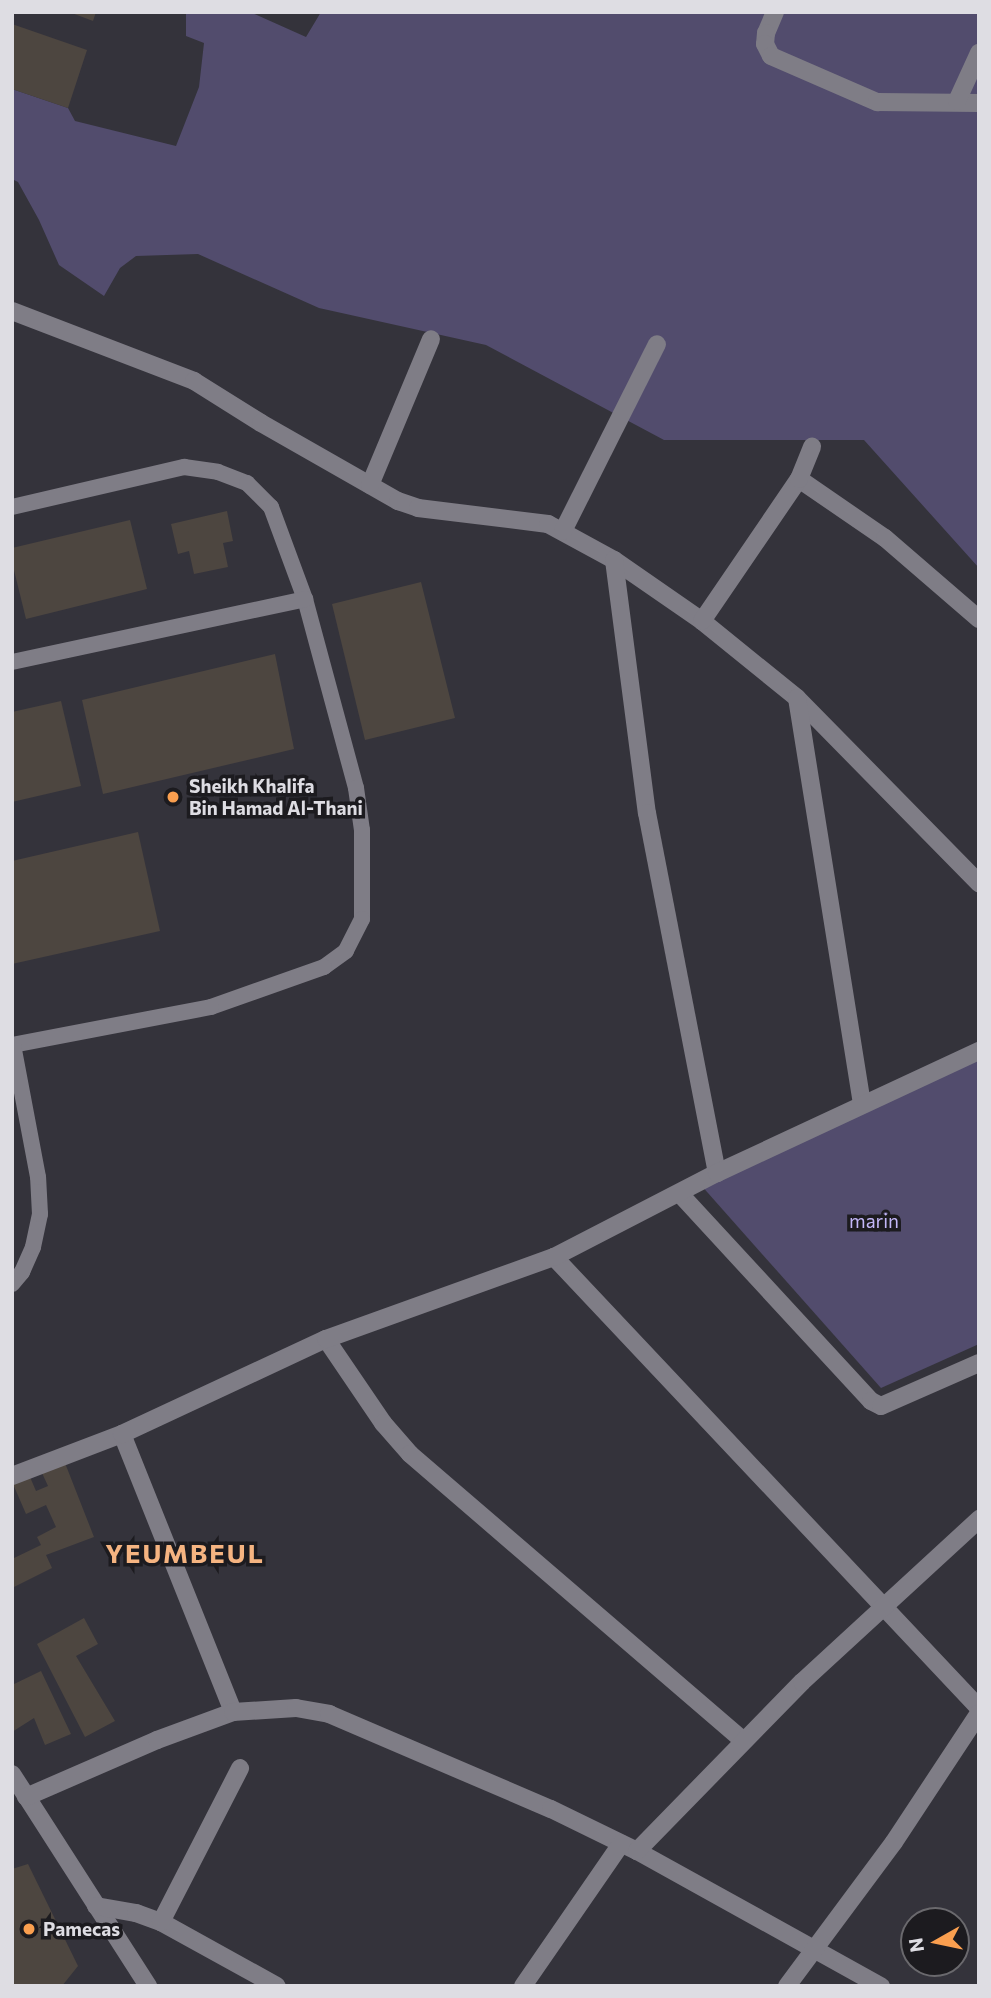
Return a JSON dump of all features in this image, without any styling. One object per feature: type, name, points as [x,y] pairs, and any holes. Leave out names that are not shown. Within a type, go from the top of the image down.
[{"type":"street","points":[[775,12],[766,33],[765,44],[771,56],[877,102],[979,103]]},
{"type":"street","points":[[957,102],[979,53]]},
{"type":"street","points":[[12,311],[194,381],[261,423],[398,501],[418,508],[548,524],[614,560],[702,621],[797,698],[979,883]]},
{"type":"street","points":[[370,485],[431,339]]},
{"type":"street","points":[[563,531],[657,344]]},
{"type":"street","points":[[702,621],[799,479],[812,446]]},
{"type":"street","points":[[799,479],[885,538],[979,619]]},
{"type":"street","points":[[614,560],[647,813],[717,1173]]},
{"type":"street","points":[[797,698],[862,1103]]},
{"type":"street","points":[[12,1476],[122,1434],[326,1339],[554,1257],[717,1173],[862,1103],[979,1051]]},
{"type":"street","points":[[680,1194],[870,1401],[881,1406],[979,1363]]},
{"type":"street","points":[[554,1257],[885,1606],[979,1711],[894,1842],[787,1986]]},
{"type":"street","points":[[326,1339],[383,1423],[410,1454],[742,1740]]},
{"type":"street","points":[[122,1434],[233,1712]]},
{"type":"street","points":[[523,1986],[629,1848],[979,1519]]},
{"type":"street","points":[[26,1797],[157,1740],[233,1712],[296,1708],[329,1714],[551,1809],[629,1848],[881,1986]]},
{"type":"street","points":[[161,1922],[240,1768]]},
{"type":"street","points":[[12,1774],[148,1986]]},
{"type":"street","points":[[96,1906],[136,1913],[161,1922],[277,1986]]},
{"type":"lane","points":[[12,507],[184,467],[218,471],[247,483],[271,507],[305,599],[356,788],[362,830],[362,919],[346,951],[324,967],[211,1007],[13,1045],[38,1177],[40,1214],[33,1247],[22,1272],[12,1284]]},
{"type":"lane","points":[[12,662],[305,599]]},
{"type":"green space","points":[[186,12],[250,12],[306,37],[321,12],[979,12],[979,568],[864,440],[664,440],[486,345],[319,308],[198,254],[136,256],[120,268],[104,296],[59,265],[39,220],[18,182],[12,179],[12,89],[68,108],[75,121],[176,146],[199,87],[204,43],[186,36]]},
{"type":"green space","name":"marin","points":[[979,1056],[979,1344],[881,1388],[700,1184]]},
{"type":"building","points":[[69,12],[96,12],[93,21]]},
{"type":"building","points":[[12,24],[87,50],[68,108],[12,89]]},
{"type":"building","points":[[227,511],[233,541],[223,543],[228,567],[194,574],[189,551],[178,554],[171,524]]},
{"type":"building","points":[[130,520],[147,589],[26,619],[12,562],[12,548]]},
{"type":"building","points":[[421,582],[455,718],[365,740],[332,604]]},
{"type":"building","points":[[275,654],[294,749],[103,794],[82,700]]},
{"type":"building","points":[[61,701],[81,786],[12,802],[12,712]]},
{"type":"building","points":[[138,832],[160,931],[12,964],[12,861]]},
{"type":"building","points":[[65,1463],[94,1537],[46,1555],[52,1568],[12,1588],[12,1559],[41,1545],[37,1537],[56,1527],[46,1505],[26,1514],[13,1484],[30,1477],[36,1491],[48,1486],[42,1473]]},
{"type":"building","points":[[84,1618],[98,1644],[76,1656],[115,1721],[85,1737],[37,1644]]},
{"type":"building","points":[[41,1671],[71,1734],[45,1745],[34,1718],[12,1732],[12,1685]]},
{"type":"building","points":[[28,1864],[78,1966],[62,1986],[12,1986],[12,1869]]},
{"type":"place","name":"Sheikh Khalifa Bin Hamad Al-Thani","points":[[173,797]]},
{"type":"place","name":"Pamecas","points":[[29,1929]]},
{"type":"district","name":"YEUMBEUL","points":[[185,1553]]}]
